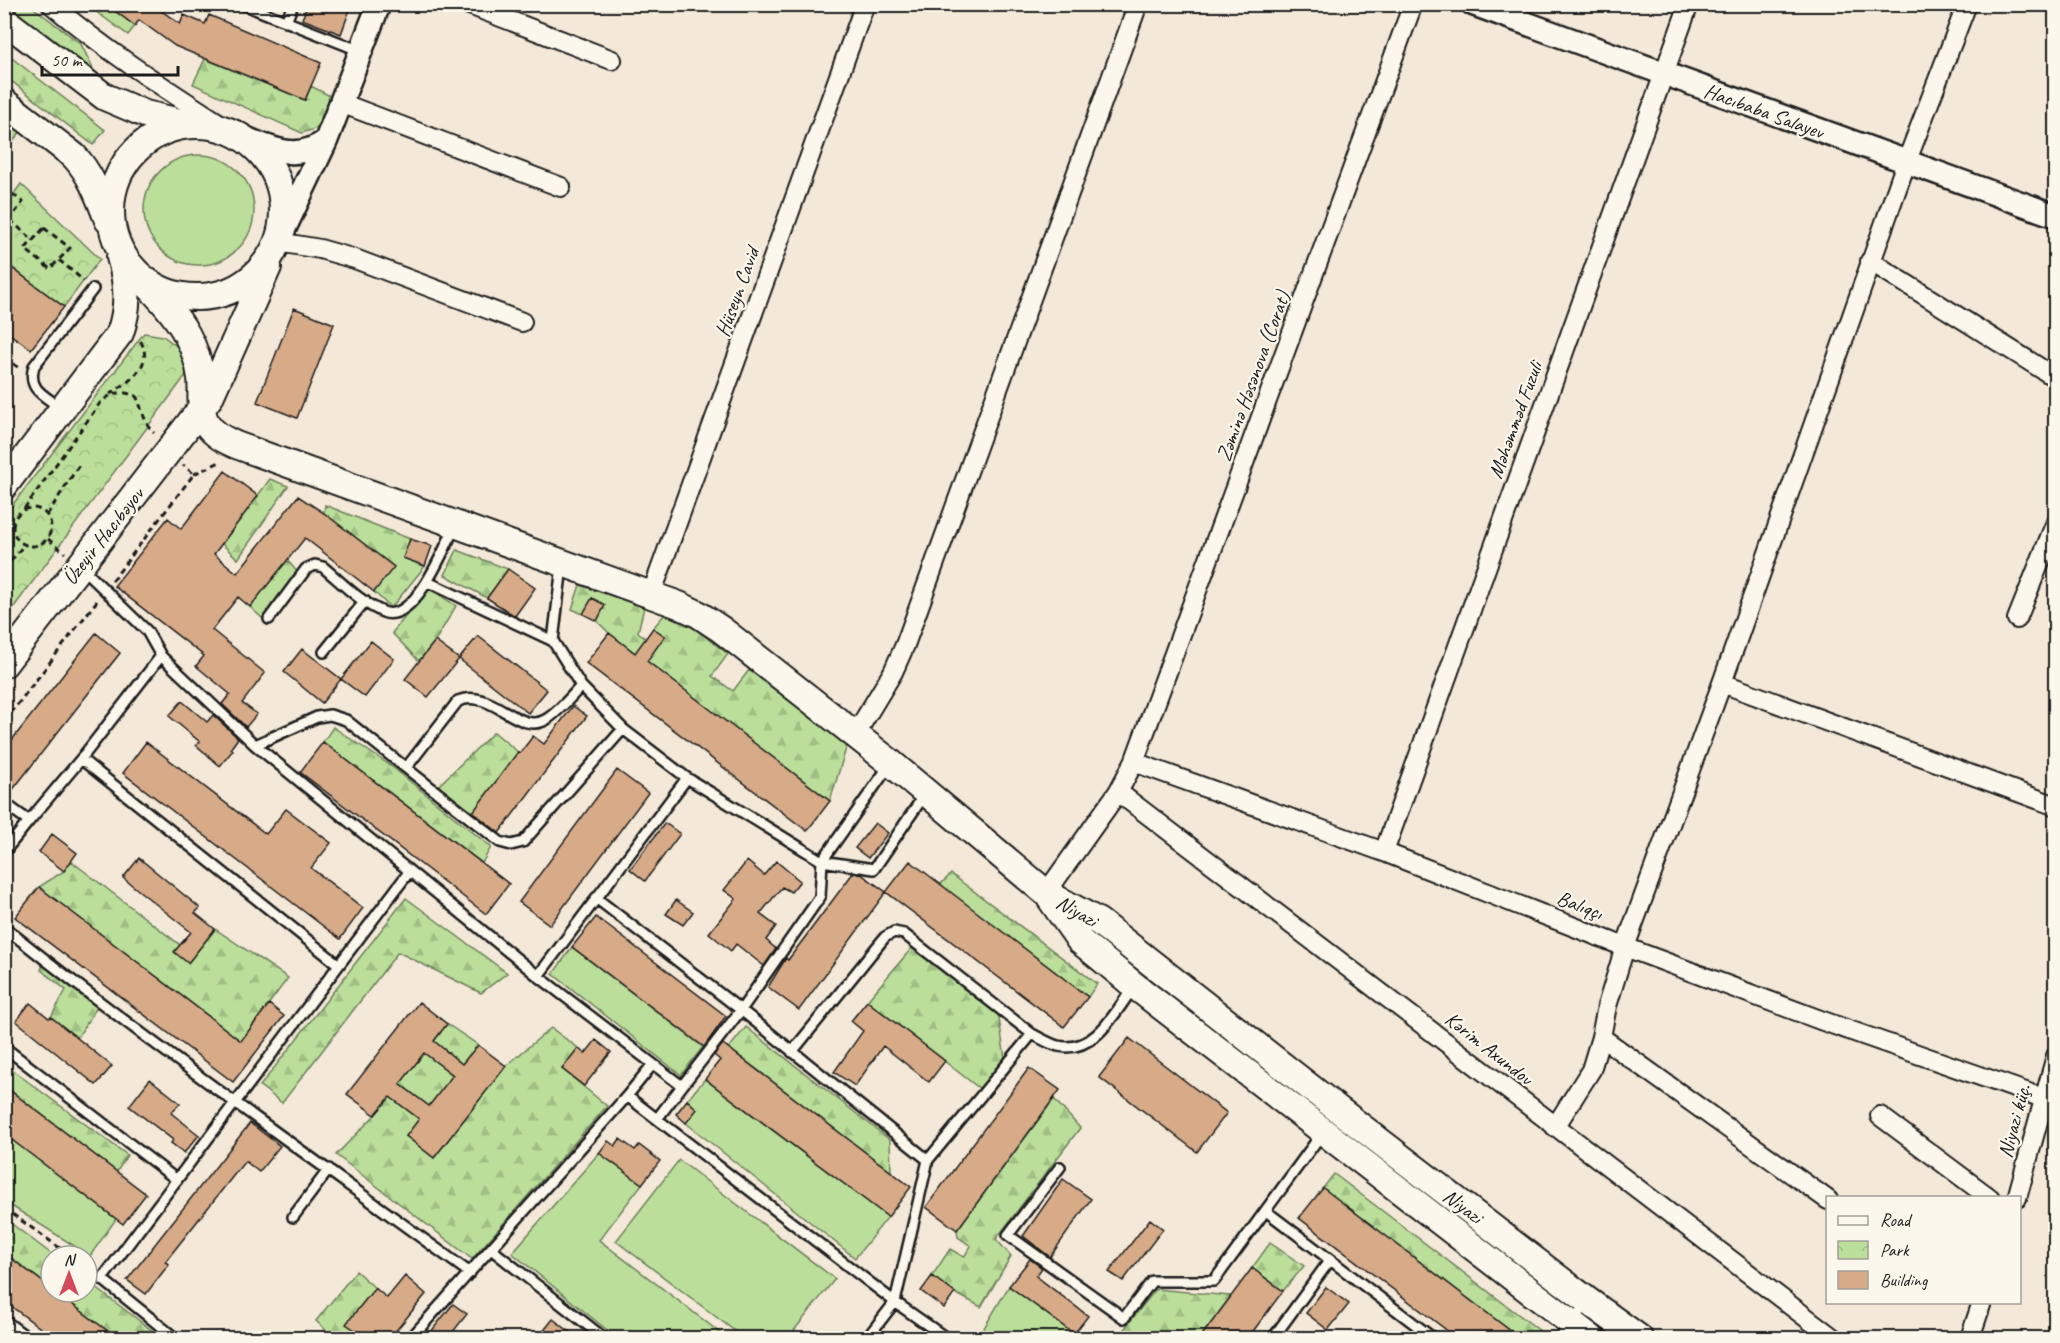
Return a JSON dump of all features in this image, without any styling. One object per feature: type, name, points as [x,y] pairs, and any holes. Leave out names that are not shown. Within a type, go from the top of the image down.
[{"type":"main road","points":[[4,20],[105,98],[145,114],[184,123],[217,127],[237,134],[262,153],[275,172],[283,195],[284,219],[278,242],[267,263],[252,278],[232,290],[211,296],[189,297],[167,292],[147,282],[131,267]]},
{"type":"main road","points":[[4,102],[74,156],[84,167],[121,252],[131,267],[179,321],[187,336],[201,377],[204,419],[220,438],[678,604],[698,614],[722,630],[891,763],[1046,893]]},
{"type":"main road","points":[[5,486],[113,346],[125,320],[127,285],[111,218],[111,199],[116,180],[125,163],[137,148],[152,137],[184,123]]},
{"type":"main road","name":"Üzeyir Hacıbəyov","points":[[4,664],[80,566],[175,455],[218,383],[278,242]]},
{"type":"main road","points":[[175,455],[182,444],[202,441],[236,445]]},
{"type":"main road","name":"Niyazi","points":[[1046,893],[1080,941],[1135,986],[1639,1338]]},
{"type":"main road","name":"Niyazi","points":[[1046,893],[1099,922],[1574,1334]]},
{"type":"street","points":[[51,4],[92,39],[127,64],[237,134],[268,147],[297,153],[314,149],[326,141]]},
{"type":"street","points":[[379,4],[326,141],[278,242],[320,249],[355,259],[522,322]]},
{"type":"street","points":[[467,4],[612,60]]},
{"type":"street","name":"Hüseyn Cavid","points":[[651,595],[866,4]]},
{"type":"street","points":[[855,735],[893,672],[905,645],[1138,4]]},
{"type":"street","name":"Zəminə Həsənova (Corat)","points":[[1134,762],[1413,4]]},
{"type":"street","name":"Hacıbaba Salayev","points":[[1473,4],[2055,216]]},
{"type":"street","name":"Məhəmməd Fuzuli","points":[[1384,852],[1689,4]]},
{"type":"street","points":[[1555,1127],[1591,1070],[1625,947],[1722,683],[1870,261],[1967,4]]},
{"type":"street","points":[[341,103],[561,187]]},
{"type":"street","points":[[1870,261],[2055,378]]},
{"type":"street","points":[[2017,619],[2055,522]]},
{"type":"street","points":[[1722,683],[2055,806]]},
{"type":"street","points":[[1046,893],[1118,792],[1134,762]]},
{"type":"street","name":"Balıqçı","points":[[1134,762],[1384,852],[1625,947],[1823,1021],[2043,1098]]},
{"type":"street","name":"Kərim Axundov","points":[[1118,792],[1833,1338]]},
{"type":"street","points":[[1601,1037],[1826,1199]]},
{"type":"street","name":"Niyazi küç.","points":[[2017,1196],[2055,1056]]},
{"type":"street","points":[[1880,1116],[1989,1196]]},
{"type":"street","points":[[1970,1338],[1977,1305]]},
{"type":"lane","points":[[242,4],[361,51]]},
{"type":"lane","points":[[286,22],[293,4]]},
{"type":"lane","points":[[63,410],[36,388],[31,376],[34,366],[93,289]]},
{"type":"lane","points":[[269,618],[306,569],[315,565],[323,567],[365,601],[383,612],[393,614],[402,610],[428,582],[456,524]]},
{"type":"lane","points":[[553,641],[562,562]]},
{"type":"lane","points":[[80,566],[147,631],[161,656],[255,746],[538,976],[682,1086]]},
{"type":"lane","points":[[428,582],[553,641],[581,686],[623,729],[687,778],[822,861],[874,869],[927,792]]},
{"type":"lane","points":[[324,652],[365,601]]},
{"type":"lane","points":[[4,852],[81,759],[161,656]]},
{"type":"lane","points":[[406,768],[458,701],[469,697],[481,699],[522,721],[534,723],[546,720],[581,686]]},
{"type":"lane","points":[[255,746],[317,717],[330,715],[346,720],[500,842],[511,845],[523,842],[623,729]]},
{"type":"lane","points":[[81,759],[339,965]]},
{"type":"lane","points":[[657,1119],[741,1010],[820,897],[822,861],[891,763]]},
{"type":"lane","points":[[538,976],[687,778]]},
{"type":"lane","points":[[4,803],[29,821]]},
{"type":"lane","points":[[175,1338],[102,1279],[410,872]]},
{"type":"lane","points":[[596,898],[741,1010],[928,1160]]},
{"type":"lane","points":[[4,927],[45,960],[470,1273]]},
{"type":"lane","points":[[792,1052],[885,937],[894,932],[904,934],[1032,1034],[1058,1046],[1078,1046],[1094,1038],[1135,986]]},
{"type":"lane","points":[[867,1338],[895,1302],[928,1160],[1032,1034]]},
{"type":"lane","points":[[4,1047],[177,1180]]},
{"type":"lane","points":[[411,1338],[653,1064]]},
{"type":"lane","points":[[627,1096],[895,1302],[946,1338]]},
{"type":"lane","points":[[1060,1167],[1008,1235],[1124,1318],[1152,1281],[1214,1281],[1331,1121]]},
{"type":"lane","points":[[293,1217],[329,1169]]},
{"type":"lane","points":[[1266,1211],[1433,1338]]},
{"type":"lane","points":[[491,1249],[604,1338]]},
{"type":"lane","points":[[1273,1338],[1330,1260]]},
{"type":"lane","points":[[1574,1334],[1588,1301]]},
{"type":"lane","points":[[4,1320],[28,1338]]},
{"type":"path","points":[[4,188],[24,202],[4,227]]},
{"type":"path","points":[[10,220],[33,240]]},
{"type":"path","points":[[44,228],[70,248],[59,260],[50,269],[25,249],[44,228]]},
{"type":"path","points":[[59,260],[93,289]]},
{"type":"path","points":[[4,358],[31,376]]},
{"type":"path","points":[[24,510],[100,403],[109,395],[126,392],[136,396],[145,422],[175,455]]},
{"type":"path","points":[[47,515],[79,465]]},
{"type":"path","points":[[32,507],[40,509],[47,515],[51,522],[48,539],[33,546],[17,539],[14,523],[17,515],[32,507]]},
{"type":"path","points":[[4,570],[24,544]]},
{"type":"path","points":[[4,1208],[54,1244]]},
{"type":"green space","points":[[6,5],[30,5],[81,44],[95,73]]},
{"type":"green space","points":[[87,5],[106,5],[135,26],[128,35]]},
{"type":"green space","points":[[4,52],[105,130],[93,145],[5,76]]},
{"type":"green space","points":[[205,59],[305,100],[311,86],[332,97],[318,128],[302,133],[193,84]]},
{"type":"green space","points":[[5,118],[21,131],[5,152]]},
{"type":"green space","points":[[199,155],[220,159],[238,171],[250,189],[254,210],[250,231],[238,249],[220,261],[199,265],[178,261],[160,249],[148,231],[144,210],[148,189],[160,171],[178,159]]},
{"type":"green space","points":[[21,184],[100,259],[64,307],[5,262],[5,206]]},
{"type":"green space","points":[[144,333],[163,336],[183,351],[189,371],[5,619],[4,516]]},
{"type":"green space","points":[[270,479],[288,486],[238,559],[222,544]]},
{"type":"green space","points":[[325,505],[410,539],[403,558],[425,566],[391,608],[374,592],[393,567],[324,513]]},
{"type":"green space","points":[[457,550],[508,569],[487,598],[445,575]]},
{"type":"green space","points":[[287,560],[299,574],[264,620],[250,607]]},
{"type":"green space","points":[[580,585],[644,607],[638,632],[646,639],[665,636],[653,628],[665,614],[694,628],[728,654],[712,676],[733,691],[749,670],[847,745],[830,801],[609,633],[597,621],[605,605],[592,598],[583,614],[572,609]]},
{"type":"green space","points":[[429,588],[456,606],[435,641],[419,661],[392,633]]},
{"type":"green space","points":[[333,727],[391,766],[491,847],[482,863],[323,742]]},
{"type":"green space","points":[[494,732],[518,752],[470,816],[438,786]]},
{"type":"green space","points":[[71,861],[180,945],[175,952],[188,963],[215,929],[288,978],[241,1041],[39,887],[64,871]]},
{"type":"green space","points":[[951,874],[1097,984],[1088,997],[940,885]]},
{"type":"green space","points":[[406,898],[507,973],[481,993],[398,952],[282,1103],[260,1086]]},
{"type":"green space","points":[[1092,929],[1309,1096],[1303,1105],[1086,935]]},
{"type":"green space","points":[[916,943],[997,1006],[1006,1065],[984,1092],[867,1001]]},
{"type":"green space","points":[[572,947],[703,1047],[681,1075],[553,974]]},
{"type":"green space","points":[[45,959],[101,1001],[77,1038],[51,1017],[66,990],[41,970]]},
{"type":"green space","points":[[447,1024],[478,1045],[462,1064],[434,1041]]},
{"type":"green space","points":[[746,1027],[890,1140],[891,1172],[729,1048]]},
{"type":"green space","points":[[551,1028],[578,1048],[562,1069],[607,1106],[472,1259],[336,1155],[390,1097],[419,1119],[406,1136],[434,1158],[506,1066]]},
{"type":"green space","points":[[424,1053],[453,1075],[429,1106],[400,1084]]},
{"type":"green space","points":[[4,1064],[127,1155],[117,1172],[5,1086]]},
{"type":"green space","points":[[705,1079],[888,1217],[855,1258],[686,1123],[697,1109],[687,1100]]},
{"type":"green space","points":[[1054,1099],[1080,1128],[996,1239],[1011,1256],[981,1307],[955,1293],[932,1276],[950,1249],[964,1257],[971,1246],[958,1237],[957,1230]]},
{"type":"green space","points":[[4,1134],[116,1219],[98,1244],[71,1244],[5,1202]]},
{"type":"green space","points":[[599,1153],[642,1184],[599,1240],[727,1338],[617,1338],[512,1253]]},
{"type":"green space","points":[[679,1160],[835,1279],[788,1338],[744,1338],[616,1241]]},
{"type":"green space","points":[[1334,1174],[1544,1334],[1540,1338],[1520,1338],[1323,1188]]},
{"type":"green space","points":[[4,1218],[39,1245],[39,1279],[5,1253]]},
{"type":"green space","points":[[1270,1243],[1304,1266],[1283,1291],[1252,1268]]},
{"type":"green space","points":[[356,1271],[375,1288],[347,1323],[358,1332],[353,1338],[335,1338],[316,1321]]},
{"type":"green space","points":[[1009,1286],[1074,1334],[1082,1338],[978,1338]]},
{"type":"green space","points":[[1156,1289],[1231,1296],[1200,1338],[1117,1338]]},
{"type":"green space","points":[[99,1290],[162,1338],[117,1338],[72,1304],[99,1304]]},
{"type":"building","points":[[106,4],[152,4],[180,24],[184,15],[205,24],[209,15],[321,63],[305,100],[175,46],[139,20],[135,26]]},
{"type":"building","points":[[308,4],[352,4],[341,34],[302,19]]},
{"type":"building","points":[[4,262],[64,307],[31,349],[4,330]]},
{"type":"building","points":[[294,308],[334,324],[297,418],[257,402]]},
{"type":"building","points":[[225,471],[258,496],[214,554],[237,573],[298,496],[394,567],[374,592],[305,538],[250,607],[238,597],[212,630],[265,673],[242,703],[257,714],[246,727],[222,704],[230,694],[196,666],[204,656],[114,586],[168,518],[181,529]]},
{"type":"building","points":[[410,539],[432,546],[425,566],[403,558]]},
{"type":"building","points":[[508,569],[535,588],[515,616],[487,598]]},
{"type":"building","points":[[592,598],[605,605],[597,621],[583,614]]},
{"type":"building","points":[[653,628],[665,636],[647,661],[830,801],[807,831],[586,663],[609,633],[635,653]]},
{"type":"building","points":[[96,633],[120,653],[7,797],[4,796],[4,750]]},
{"type":"building","points":[[478,636],[547,690],[528,713],[459,659]]},
{"type":"building","points":[[371,641],[394,659],[365,697],[341,679]]},
{"type":"building","points":[[435,641],[459,659],[428,697],[405,679]]},
{"type":"building","points":[[302,649],[341,679],[322,703],[284,672]]},
{"type":"building","points":[[182,701],[207,722],[213,715],[238,738],[231,748],[233,750],[220,766],[196,745],[200,742],[169,716]]},
{"type":"building","points":[[573,706],[587,716],[499,833],[473,812],[518,752],[520,753],[533,736],[544,744]]},
{"type":"building","points":[[146,742],[266,834],[286,809],[331,843],[311,868],[363,908],[340,939],[123,773]]},
{"type":"building","points":[[323,742],[509,884],[486,914],[300,772]]},
{"type":"building","points":[[617,770],[648,793],[550,925],[519,902]]},
{"type":"building","points":[[665,823],[680,834],[645,881],[630,869]]},
{"type":"building","points":[[875,823],[888,833],[868,858],[855,848]]},
{"type":"building","points":[[52,834],[77,853],[64,871],[39,852]]},
{"type":"building","points":[[139,858],[200,908],[195,913],[215,929],[188,963],[174,952],[191,932],[123,878]]},
{"type":"building","points":[[747,861],[764,875],[776,861],[800,881],[791,892],[782,887],[760,914],[776,926],[766,940],[776,949],[764,966],[736,944],[731,951],[709,933],[736,899],[724,890]]},
{"type":"building","points":[[910,861],[1088,997],[1064,1027],[886,892]]},
{"type":"building","points":[[853,873],[861,874],[886,892],[799,1010],[768,987],[786,958],[788,960]]},
{"type":"building","points":[[39,887],[241,1041],[269,1004],[284,1016],[233,1082],[15,917]]},
{"type":"building","points":[[676,900],[693,912],[683,925],[666,914]]},
{"type":"building","points":[[596,917],[726,1016],[704,1047],[572,947]]},
{"type":"building","points":[[867,1001],[945,1061],[929,1082],[883,1046],[855,1086],[834,1072],[863,1031],[851,1021]]},
{"type":"building","points":[[419,1002],[447,1024],[434,1041],[462,1064],[478,1045],[506,1066],[434,1158],[406,1136],[419,1119],[390,1097],[375,1115],[347,1094]],"holes":[[[424,1053],[453,1075],[429,1106],[400,1084]]]},
{"type":"building","points":[[30,1003],[112,1066],[96,1085],[16,1021]]},
{"type":"building","points":[[1129,1038],[1227,1113],[1197,1152],[1099,1077]]},
{"type":"building","points":[[596,1040],[611,1052],[584,1086],[562,1069],[578,1048],[585,1054]]},
{"type":"building","points":[[723,1044],[911,1187],[888,1217],[705,1079],[720,1060],[714,1055]]},
{"type":"building","points":[[1029,1068],[1060,1090],[957,1230],[926,1207]]},
{"type":"building","points":[[150,1079],[180,1103],[171,1113],[199,1135],[184,1153],[171,1143],[173,1140],[129,1106]]},
{"type":"building","points":[[4,1086],[146,1194],[123,1224],[4,1134]]},
{"type":"building","points":[[687,1100],[697,1109],[686,1123],[676,1114]]},
{"type":"building","points":[[250,1123],[280,1146],[259,1172],[245,1161],[165,1262],[169,1264],[146,1294],[127,1280]]},
{"type":"building","points":[[620,1139],[635,1150],[639,1145],[660,1161],[642,1184],[599,1153],[608,1141],[615,1146]]},
{"type":"building","points":[[1063,1179],[1091,1199],[1050,1257],[1023,1236]]},
{"type":"building","points":[[1323,1188],[1520,1338],[1457,1338],[1299,1218]]},
{"type":"building","points":[[1150,1219],[1163,1229],[1123,1281],[1109,1272]]},
{"type":"building","points":[[4,1253],[39,1279],[39,1304],[72,1304],[117,1338],[54,1338],[4,1301]]},
{"type":"building","points":[[1030,1259],[1042,1268],[1036,1276],[1088,1316],[1074,1334],[1009,1286]]},
{"type":"building","points":[[1252,1268],[1283,1291],[1248,1338],[1200,1338]]},
{"type":"building","points":[[405,1276],[426,1294],[390,1338],[352,1338],[358,1332],[346,1324],[375,1288],[387,1298]]},
{"type":"building","points":[[932,1276],[955,1293],[944,1308],[921,1291]]},
{"type":"building","points":[[1326,1287],[1349,1304],[1328,1330],[1306,1313]]},
{"type":"building","points":[[453,1304],[467,1314],[448,1338],[426,1338]]},
{"type":"building","points":[[553,1319],[578,1338],[538,1338]]}]
